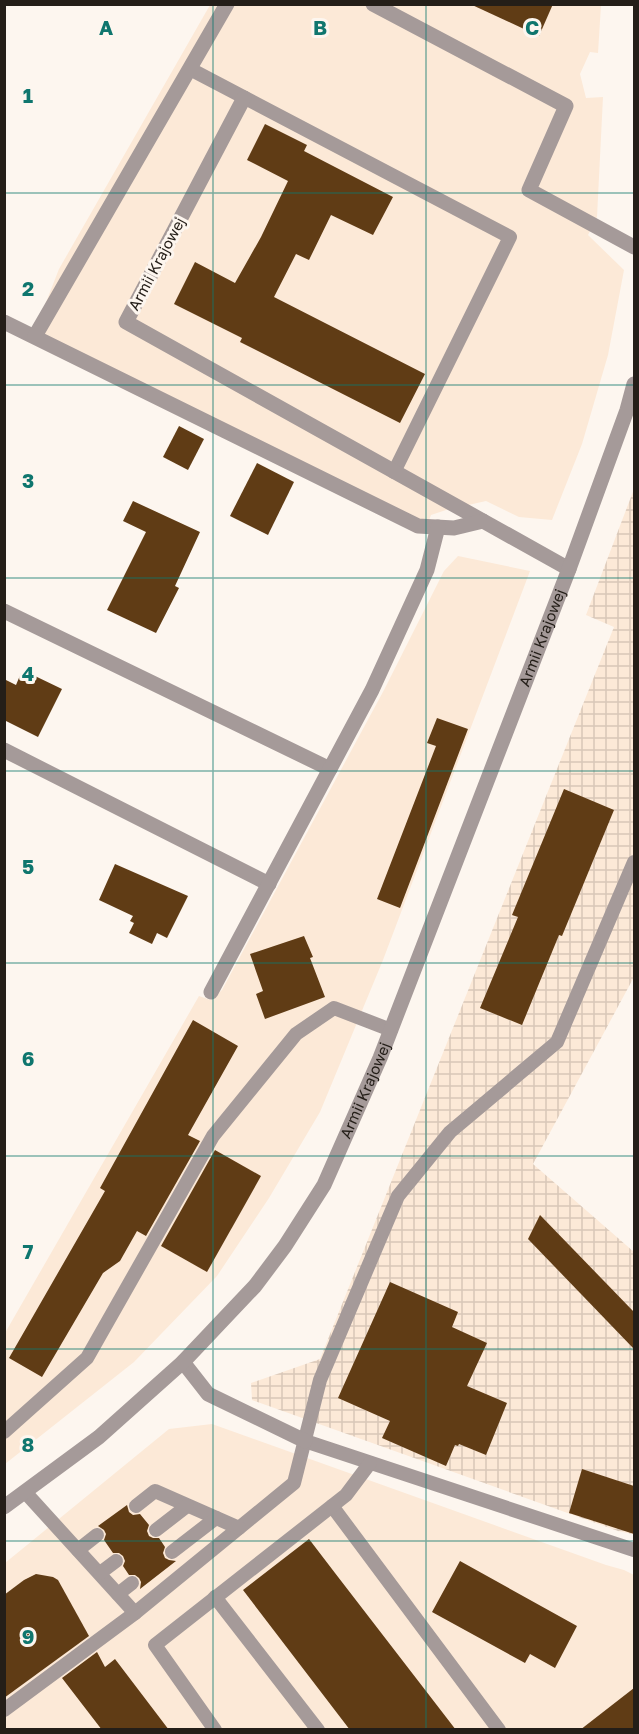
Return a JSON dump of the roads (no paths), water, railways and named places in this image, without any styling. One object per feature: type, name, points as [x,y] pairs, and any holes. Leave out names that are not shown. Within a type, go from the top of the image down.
[{"type":"street","points":[[35,336],[227,4]]},
{"type":"street","points":[[373,4],[566,106],[529,190],[634,247]]},
{"type":"street","name":"Armii Krajowej","points":[[244,98],[126,322],[569,569]]},
{"type":"street","points":[[4,322],[418,526],[454,528],[483,521]]},
{"type":"street","name":"Armii Krajowej","points":[[4,1507],[99,1437],[183,1362],[255,1286],[307,1214],[324,1185],[391,1030],[569,569],[627,411],[634,384]]},
{"type":"street","points":[[212,992],[372,690],[428,570],[438,527]]},
{"type":"street","points":[[4,611],[330,769]]},
{"type":"street","points":[[4,750],[269,885]]},
{"type":"street","points":[[183,1362],[208,1394],[305,1442]]},
{"type":"lane","points":[[190,69],[510,237],[394,472]]},
{"type":"lane","points":[[4,1710],[135,1613],[294,1484],[320,1380],[398,1196],[450,1132],[557,1042],[634,862]]},
{"type":"lane","points":[[4,1432],[87,1358],[213,1136],[296,1034],[334,1008],[391,1030]]},
{"type":"lane","points":[[305,1442],[632,1551]]},
{"type":"lane","points":[[215,1730],[155,1645],[332,1506],[346,1494],[370,1463]]},
{"type":"lane","points":[[136,1506],[155,1491],[239,1528]]},
{"type":"lane","points":[[25,1492],[135,1613]]},
{"type":"lane","points":[[156,1530],[188,1506]]},
{"type":"lane","points":[[332,1506],[499,1730]]},
{"type":"lane","points":[[172,1552],[216,1518]]},
{"type":"lane","points":[[78,1550],[97,1535]]},
{"type":"lane","points":[[100,1573],[116,1561]]},
{"type":"lane","points":[[118,1594],[132,1583]]},
{"type":"lane","points":[[215,1598],[318,1730]]}]
